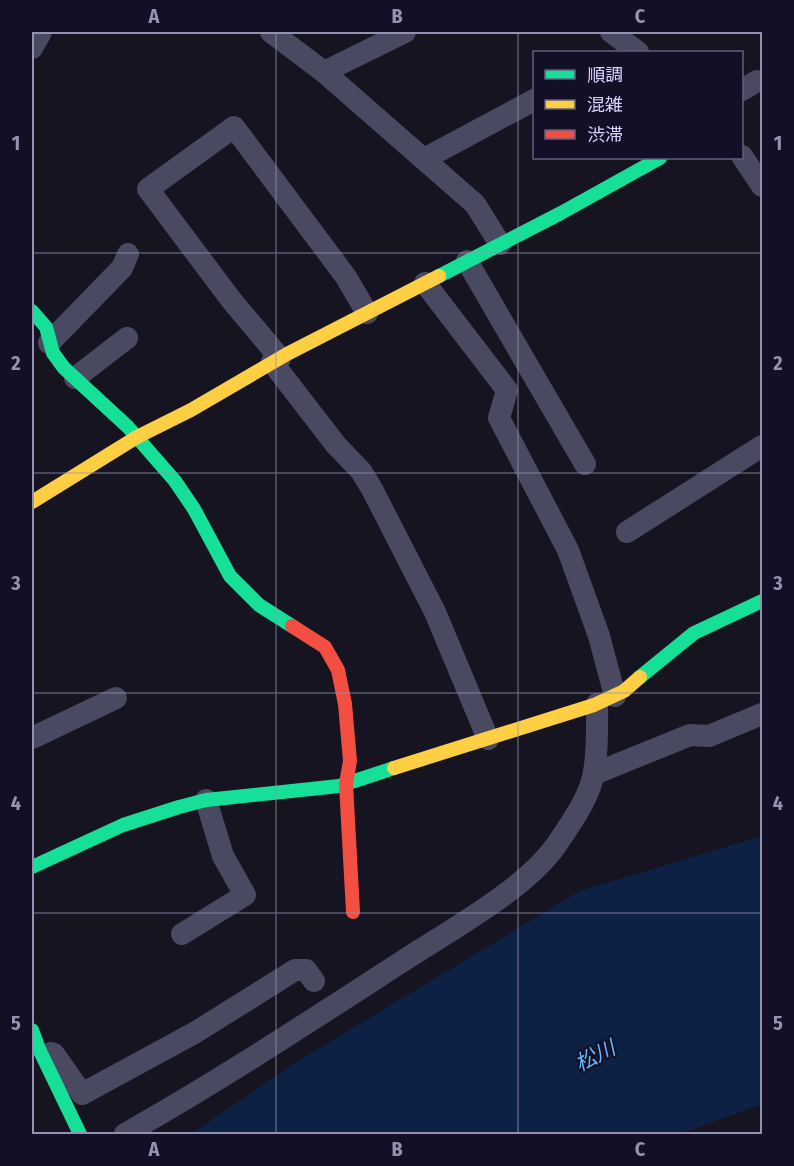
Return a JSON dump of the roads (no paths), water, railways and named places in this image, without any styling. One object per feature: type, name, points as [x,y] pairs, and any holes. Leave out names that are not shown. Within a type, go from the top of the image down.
[{"type":"street","points":[[32,48],[41,32]]},
{"type":"street","points":[[271,32],[324,72],[475,204],[501,244]]},
{"type":"street","points":[[324,72],[405,32]]},
{"type":"street","points":[[611,32],[630,51]]},
{"type":"street","points":[[424,159],[533,100]]},
{"type":"street","points":[[367,313],[346,277],[234,127],[148,189],[276,360],[336,445],[361,471],[435,612],[488,739]]},
{"type":"street","points":[[32,502],[137,437],[191,410],[276,360],[561,213],[658,159]]},
{"type":"street","points":[[743,159],[762,186]]},
{"type":"street","points":[[49,343],[122,268],[128,254]]},
{"type":"street","points":[[467,261],[585,464]]},
{"type":"street","points":[[125,1134],[202,1090],[511,889],[556,846],[582,804],[594,774],[606,700],[599,636],[567,550],[499,418],[507,390],[424,283]]},
{"type":"street","points":[[32,311],[46,327],[53,352],[75,378],[137,437],[175,481],[194,509],[230,576],[259,605],[325,647],[332,657],[343,686],[350,761],[346,784],[354,912]]},
{"type":"street","points":[[75,378],[127,338]]},
{"type":"street","points":[[627,532],[762,446]]},
{"type":"street","points":[[32,867],[123,825],[206,800],[346,784],[606,700],[636,682],[680,642],[694,633],[762,601]]},
{"type":"street","points":[[32,738],[116,698]]},
{"type":"street","points":[[594,774],[690,735],[709,736],[762,714]]},
{"type":"street","points":[[182,934],[244,896],[224,856],[206,800]]},
{"type":"street","points":[[35,1040],[54,1054],[82,1094],[196,1032],[295,970],[306,970],[314,981]]},
{"type":"street","points":[[35,1040],[81,1134]]},
{"type":"water","name":"松川","points":[[762,836],[762,1104],[680,1134],[191,1134],[301,1059],[580,891]]}]
